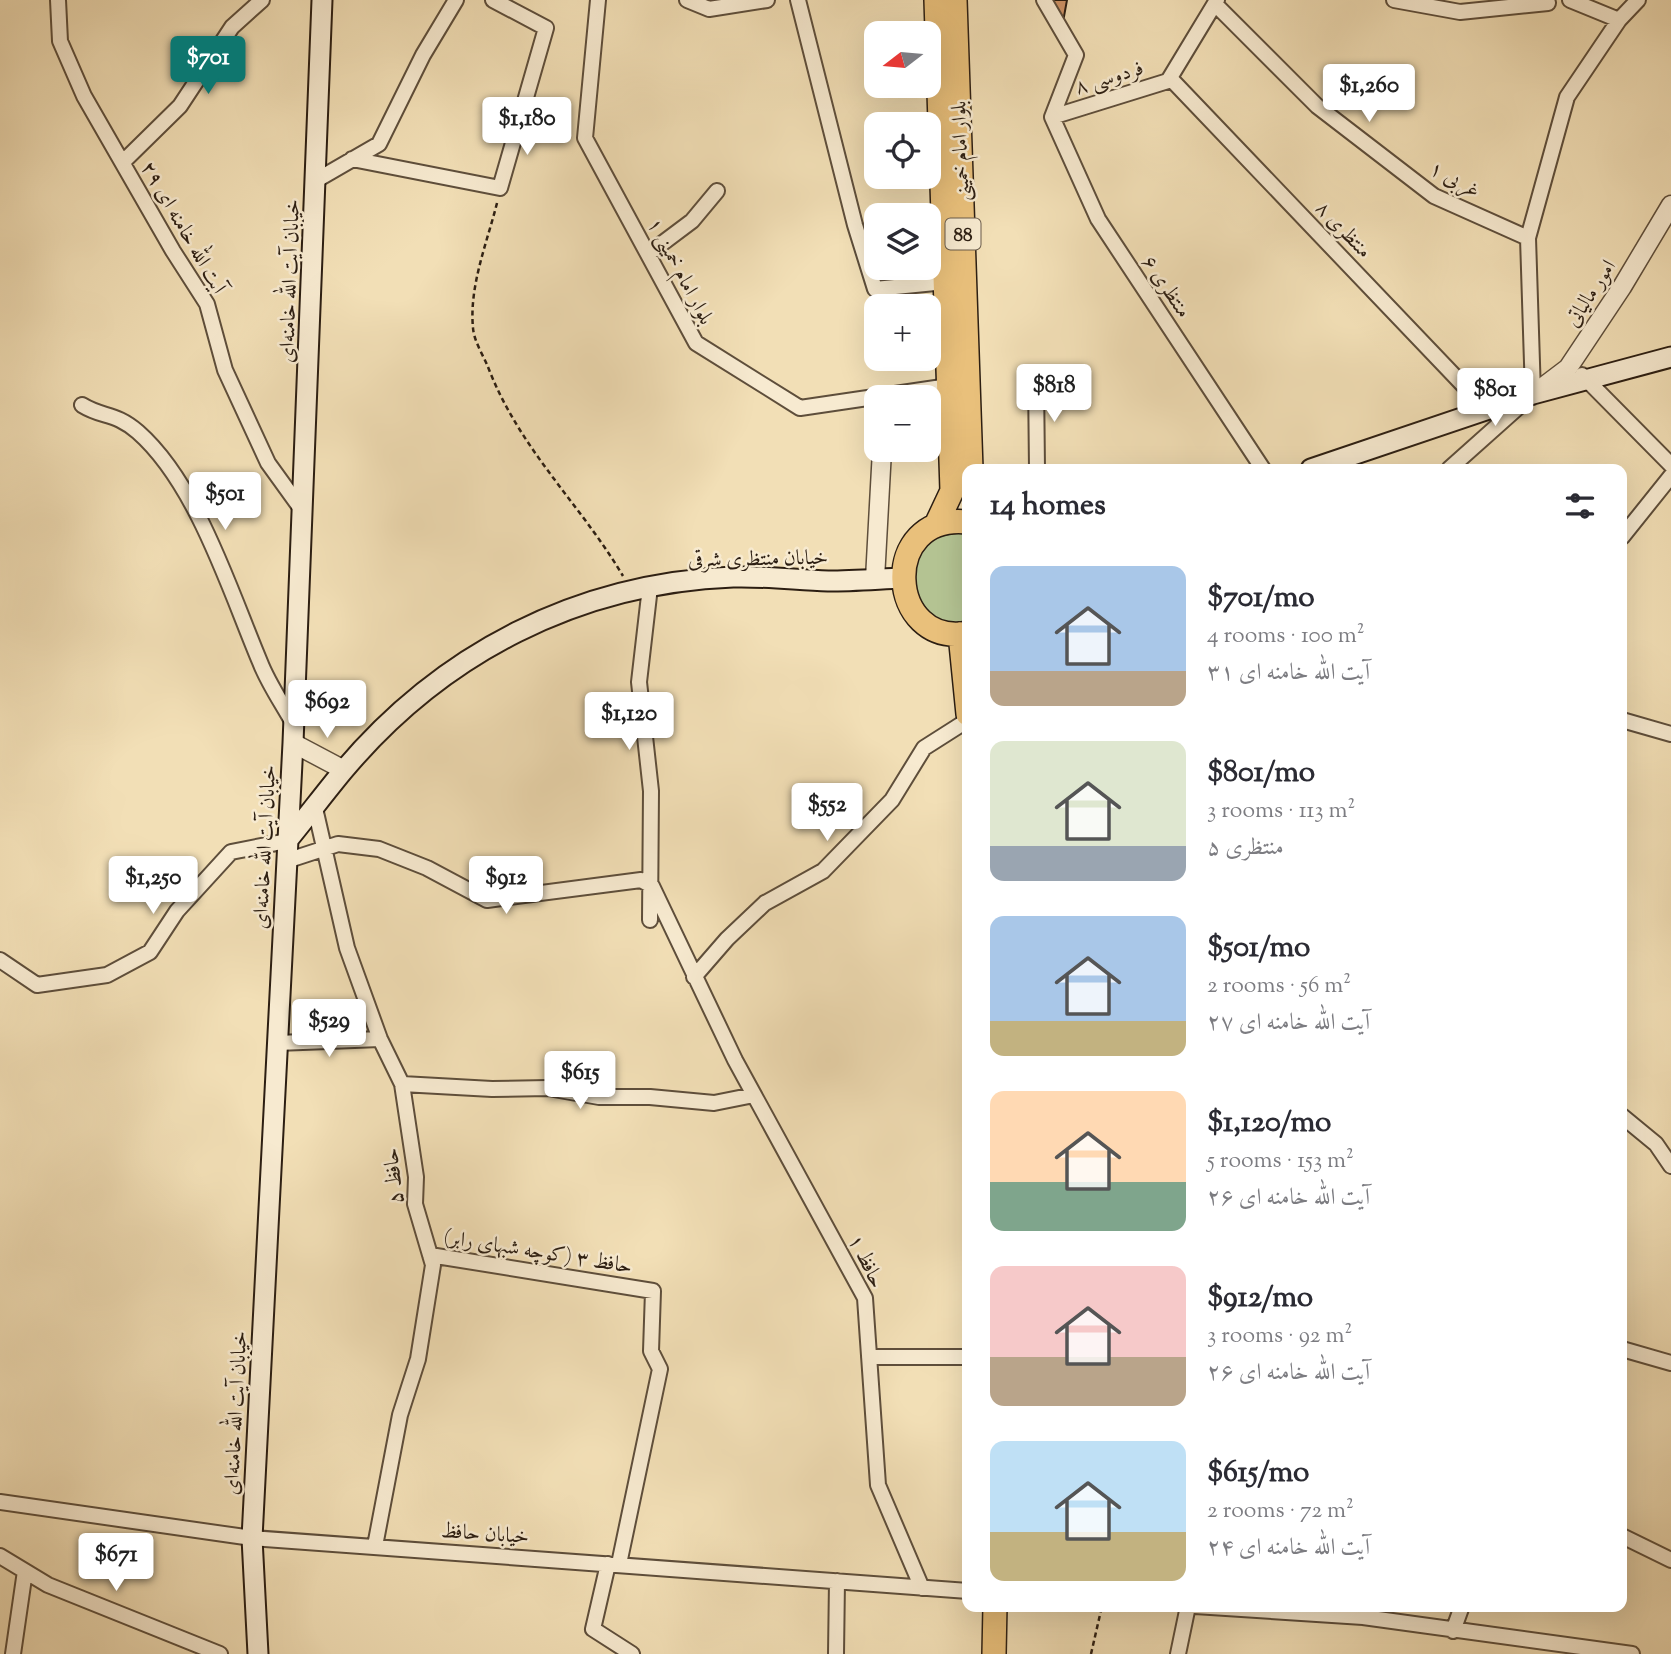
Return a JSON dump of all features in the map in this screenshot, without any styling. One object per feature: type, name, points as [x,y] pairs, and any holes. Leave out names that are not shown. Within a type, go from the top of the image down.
[{"type":"main road","name":"خیابان آیت الله خامنه‌ای","points":[[258,1654],[252,1538],[293,734],[322,0]]},
{"type":"main road","name":"بلوار امام خمینی","points":[[936,0],[952,491],[936,525]]},
{"type":"main road","name":"بلوار امام خمینی","points":[[955,0],[971,464]]},
{"type":"main road","points":[[1332,464],[1533,394],[1671,357]]},
{"type":"main road","points":[[936,525],[962,523]]},
{"type":"main road","name":"88","points":[[902,579],[904,562],[911,547],[936,525]]},
{"type":"main road","name":"خیابان منتظری شرقی","points":[[287,841],[344,770],[408,705],[476,653],[539,619],[641,589],[734,577],[902,579]]},
{"type":"main road","points":[[902,579],[905,596],[920,618],[943,632],[962,634]]},
{"type":"main road","points":[[994,1654],[995,1612]]},
{"type":"street","name":"آیت الله خامنه ای ۲۹","points":[[58,0],[60,41],[84,96],[173,251],[207,303],[225,370],[263,452],[302,510]]},
{"type":"street","points":[[123,162],[180,106],[232,27],[262,0]]},
{"type":"street","points":[[315,181],[379,144],[423,55],[456,0]]},
{"type":"street","points":[[352,159],[500,188],[547,28],[493,0]]},
{"type":"street","name":"بلوار امام خمینی ۱","points":[[598,0],[585,138],[696,343],[800,408],[949,386]]},
{"type":"street","points":[[687,0],[709,9],[767,0]]},
{"type":"street","points":[[798,0],[855,225],[875,289],[945,282]]},
{"type":"street","points":[[1044,0],[1076,55],[1052,117]]},
{"type":"street","points":[[1394,0],[1460,12],[1548,3]]},
{"type":"street","points":[[1570,0],[1619,20]]},
{"type":"street","points":[[1455,464],[1533,394],[1528,238],[1567,97],[1619,20],[1637,0]]},
{"type":"street","name":"فردوسی ۸","points":[[1052,117],[1168,81],[1216,2]]},
{"type":"street","name":"غربی ۱","points":[[1216,2],[1317,106],[1434,196],[1528,238]]},
{"type":"street","name":"منتظری ۸","points":[[1170,78],[1487,410]]},
{"type":"street","name":"منتظری ۶","points":[[1052,117],[1098,219],[1199,376],[1260,464]]},
{"type":"street","points":[[648,254],[692,221],[717,191]]},
{"type":"street","name":"امور مالیاتی","points":[[1533,394],[1568,368],[1622,287],[1671,205]]},
{"type":"street","points":[[1568,368],[1588,378],[1671,466]]},
{"type":"street","points":[[1037,379],[1037,464]]},
{"type":"street","points":[[82,405],[91,411],[118,416],[155,448],[204,528],[236,598],[260,664],[293,734],[344,770]]},
{"type":"street","points":[[875,579],[881,462]]},
{"type":"street","points":[[1627,531],[1671,476]]},
{"type":"street","points":[[641,589],[639,682],[651,791],[650,920]]},
{"type":"street","points":[[694,977],[727,939],[765,903],[823,872],[892,800],[924,748],[962,721]]},
{"type":"street","points":[[1627,721],[1671,734]]},
{"type":"street","name":"حافظ ۵","points":[[315,808],[347,948],[380,1038],[402,1084],[416,1177],[415,1204],[433,1265],[418,1359],[400,1415],[375,1546]]},
{"type":"street","points":[[0,960],[37,985],[107,975],[150,952],[177,911],[230,852],[287,841]]},
{"type":"street","points":[[286,861],[338,844],[379,849],[427,868],[487,900],[641,880],[652,886]]},
{"type":"street","name":"حافظ ۱","points":[[652,886],[694,977],[754,1095],[865,1298],[878,1485],[922,1588]]},
{"type":"street","points":[[276,1043],[380,1038]]},
{"type":"street","points":[[402,1084],[492,1089],[548,1088],[599,1097],[650,1097],[714,1103],[754,1095]]},
{"type":"street","points":[[1627,1120],[1656,1144],[1670,1161]]},
{"type":"street","name":"حافظ ۳ (کوچه شبهای رابر)","points":[[430,1255],[653,1291],[651,1351],[660,1369],[614,1564]]},
{"type":"street","points":[[1627,1350],[1671,1363]]},
{"type":"street","points":[[869,1357],[962,1357]]},
{"type":"street","name":"خیابان حافظ","points":[[0,1502],[252,1538],[962,1591]]},
{"type":"street","points":[[1627,1538],[1671,1560]]},
{"type":"street","points":[[0,1556],[48,1585],[220,1654]]},
{"type":"street","points":[[614,1564],[593,1629],[632,1654]]},
{"type":"street","points":[[13,1654],[25,1571]]},
{"type":"street","points":[[836,1654],[837,1581]]},
{"type":"street","points":[[1178,1654],[1187,1612]]},
{"type":"street","points":[[1364,1612],[1453,1631],[1632,1654]]},
{"type":"street","points":[[1453,1631],[1460,1612]]},
{"type":"path","points":[[506,165],[473,299],[473,331],[512,423],[555,484],[641,589]]},
{"type":"path","points":[[1091,1654],[1101,1612]]},
{"type":"green space","points":[[962,532],[962,624],[947,624],[932,617],[914,592],[914,561],[933,537]]},
{"type":"building","points":[[1048,0],[1067,0],[1063,22]]}]
